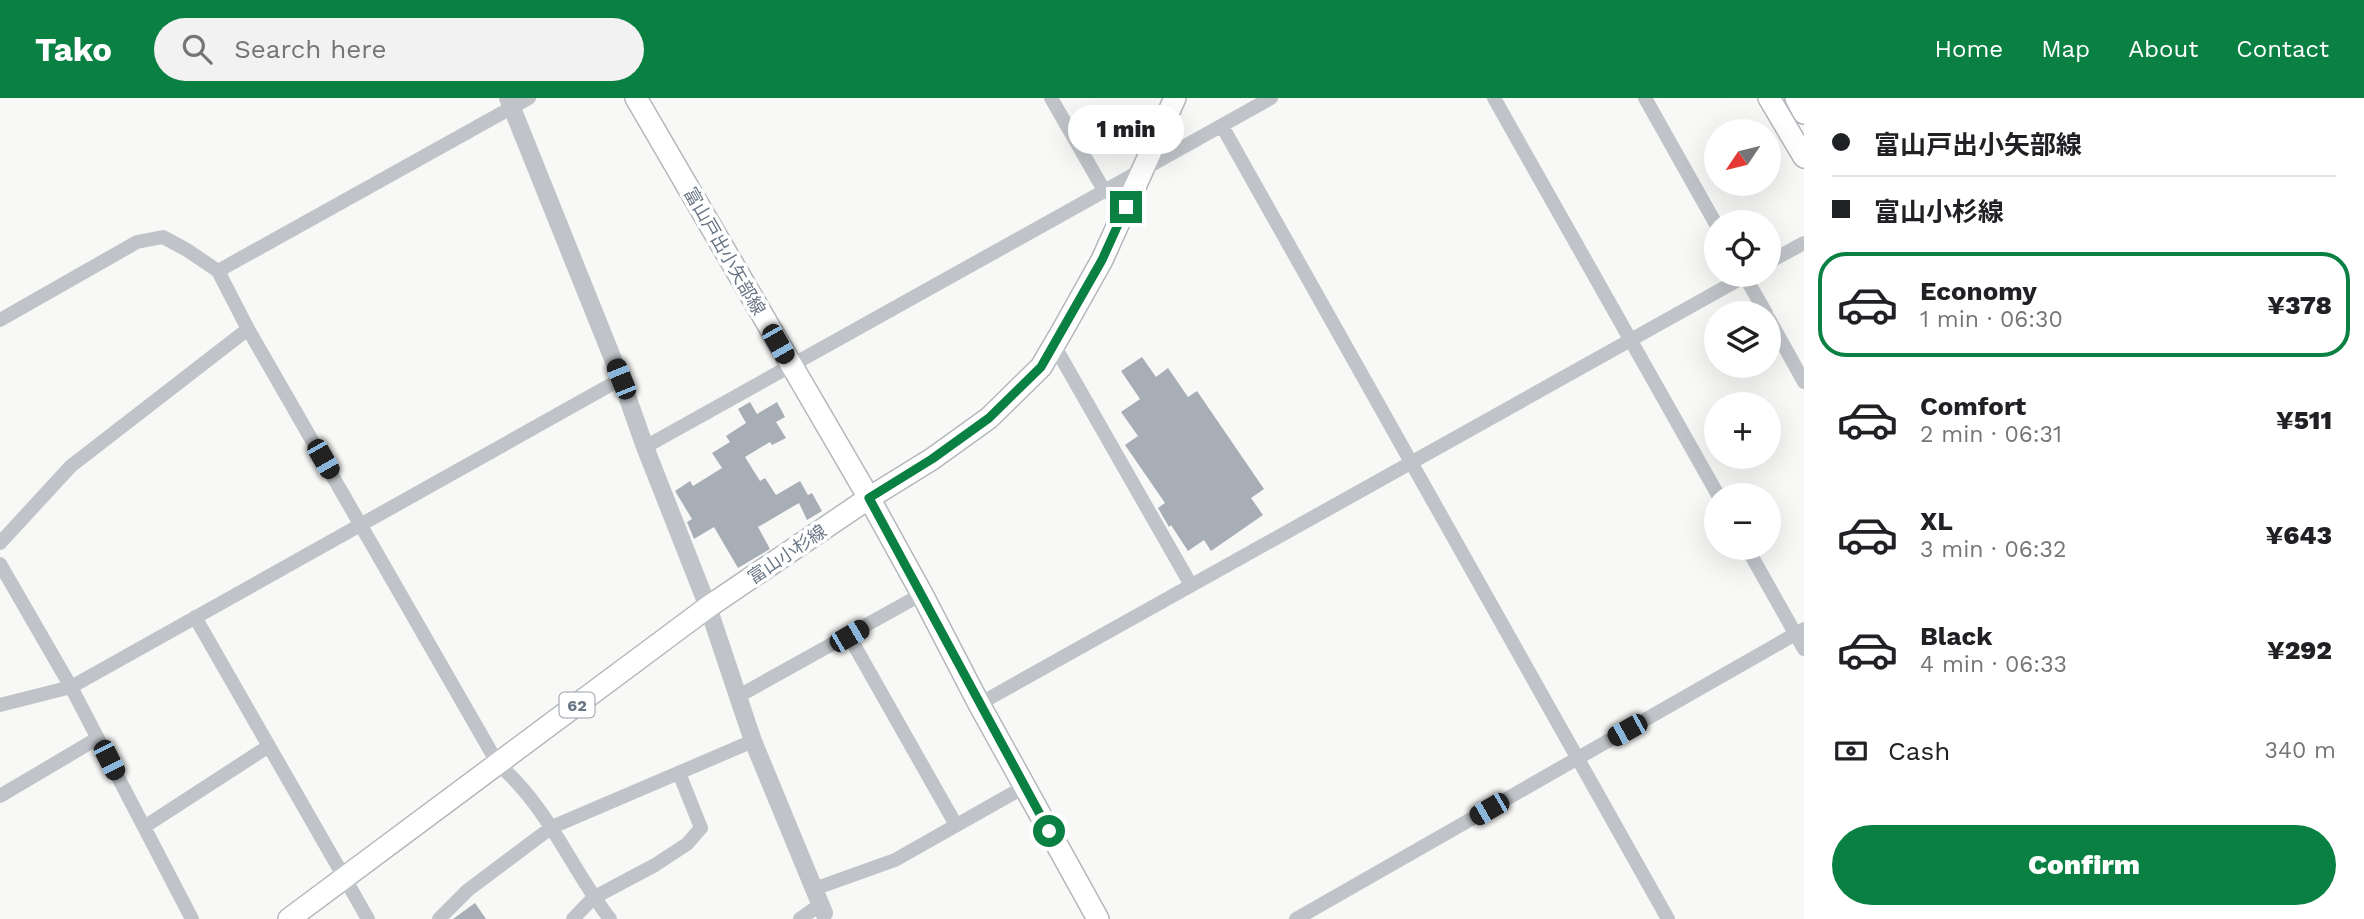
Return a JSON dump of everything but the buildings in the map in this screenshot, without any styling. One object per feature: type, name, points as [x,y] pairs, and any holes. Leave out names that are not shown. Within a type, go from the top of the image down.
[{"type":"main road","name":"富山戸出小矢部線","points":[[636,98],[869,498],[1098,919]]},
{"type":"main road","name":"富山小杉線","points":[[289,919],[708,607],[869,498],[932,459],[989,418],[1041,367],[1054,345],[1102,260],[1175,98]]},
{"type":"main road","points":[[1769,98],[1804,157]]},
{"type":"main road","points":[[1796,98],[1804,113]]},
{"type":"street","points":[[218,271],[510,103],[529,98]]},
{"type":"street","points":[[1051,98],[1105,192]]},
{"type":"street","points":[[645,447],[1271,98]]},
{"type":"street","points":[[1494,98],[1710,483]]},
{"type":"street","points":[[1645,98],[1708,210]]},
{"type":"street","points":[[510,103],[621,379],[708,607],[753,741],[822,906]]},
{"type":"street","points":[[1222,126],[1668,919]]},
{"type":"street","points":[[0,320],[137,243],[163,237],[218,271],[248,329],[498,764],[520,783],[552,827],[593,898],[610,919]]},
{"type":"street","points":[[1781,255],[1804,243]]},
{"type":"street","points":[[979,704],[1724,287]]},
{"type":"street","points":[[0,543],[71,466],[248,329]]},
{"type":"street","points":[[1781,341],[1804,382]]},
{"type":"street","points":[[1054,345],[1191,585]]},
{"type":"street","points":[[0,705],[71,687],[621,379]]},
{"type":"street","points":[[1755,560],[1800,632],[1804,649]]},
{"type":"street","points":[[0,564],[71,687],[192,919]]},
{"type":"street","points":[[737,696],[922,594]]},
{"type":"street","points":[[195,617],[368,919]]},
{"type":"street","points":[[1296,919],[1800,632]]},
{"type":"street","points":[[849,636],[957,825]]},
{"type":"street","points":[[0,796],[98,738]]},
{"type":"street","points":[[439,919],[468,890],[552,827],[753,741]]},
{"type":"street","points":[[144,827],[269,746]]},
{"type":"street","points":[[573,919],[593,898],[655,865],[687,844],[701,828],[679,773]]},
{"type":"street","points":[[800,919],[895,860],[1024,787]]},
{"type":"route","points":[[1049,831],[869,498],[932,459],[989,418],[1041,367],[1102,260],[1126,207]]}]
